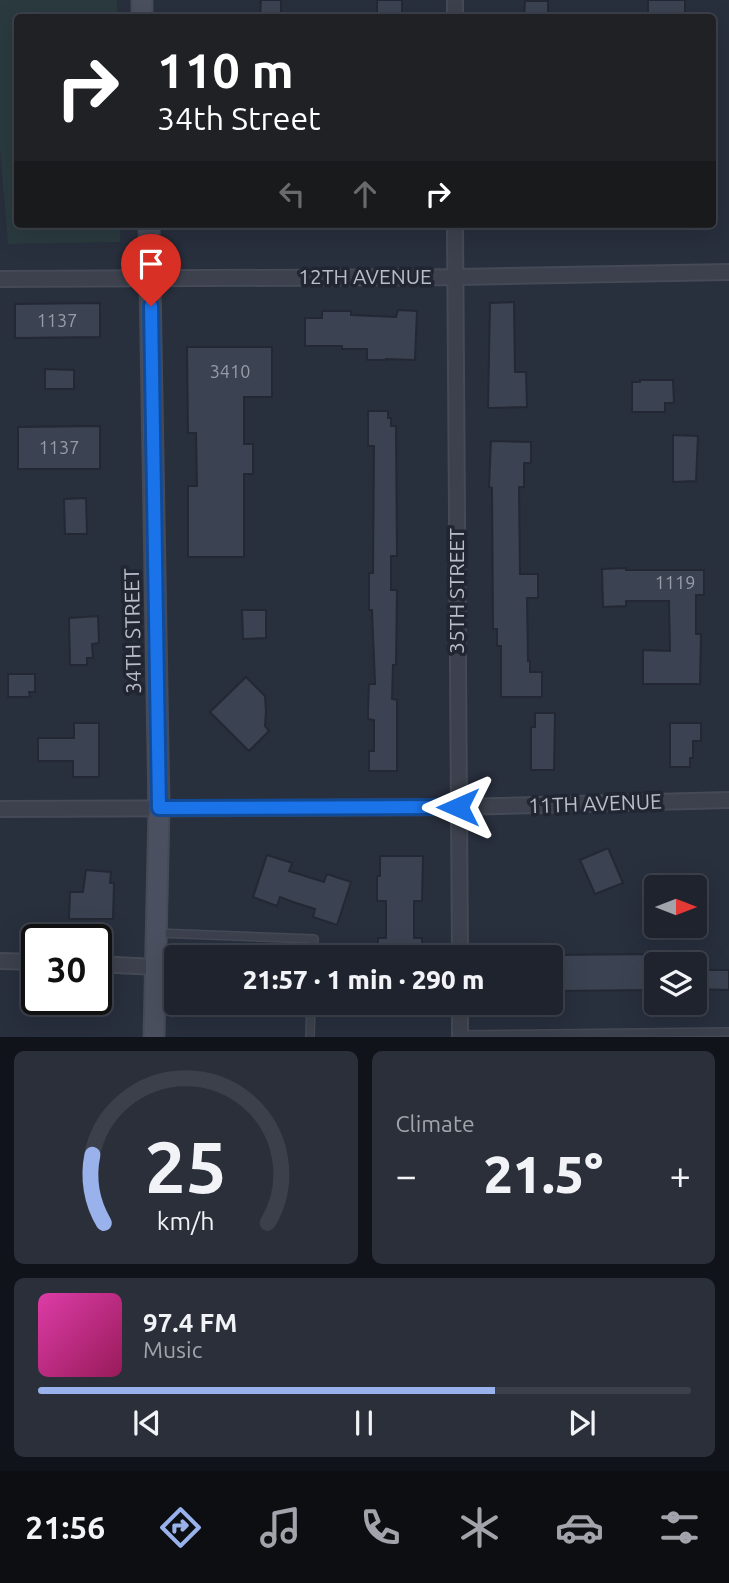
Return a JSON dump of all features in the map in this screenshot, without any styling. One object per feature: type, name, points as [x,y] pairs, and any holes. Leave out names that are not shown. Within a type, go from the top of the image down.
[{"type":"street","name":"34TH STREET","points":[[149,228],[159,808],[154,1037]]},
{"type":"street","name":"35TH STREET","points":[[455,228],[460,945]]},
{"type":"street","name":"12TH AVENUE","points":[[0,279],[455,277],[729,272]]},
{"type":"street","name":"11TH AVENUE","points":[[0,808],[458,807],[729,800]]},
{"type":"street","points":[[0,961],[21,962]]},
{"type":"street","points":[[112,965],[156,967]]},
{"type":"street","points":[[460,1015],[460,1036]]},
{"type":"lane","points":[[156,933],[314,939],[314,945]]},
{"type":"lane","points":[[310,1037],[311,1015]]},
{"type":"lane","points":[[460,1036],[729,1032]]},
{"type":"shaded area","points":[[0,0],[117,0],[117,14],[14,14],[14,228],[120,228],[120,242],[8,244],[0,149]]},
{"type":"building","points":[[261,0],[281,0],[281,14],[260,14]]},
{"type":"building","points":[[377,0],[402,0],[402,14],[377,14]]},
{"type":"building","points":[[648,0],[685,0],[685,14],[648,14]]},
{"type":"building","points":[[525,1],[548,1],[548,14],[524,14]]},
{"type":"building","points":[[514,302],[515,372],[526,372],[527,407],[488,408],[490,303]]},
{"type":"building","points":[[100,303],[100,337],[15,338],[15,304]]},
{"type":"building","points":[[398,310],[417,311],[415,360],[367,360],[367,349],[305,346],[305,318],[322,318],[322,311],[351,311],[351,315],[396,317]]},
{"type":"building","points":[[187,347],[272,347],[272,397],[244,397],[244,444],[253,444],[253,474],[244,474],[244,557],[188,557],[188,486],[197,486],[196,433],[188,433]]},
{"type":"building","points":[[45,369],[74,370],[74,389],[45,389]]},
{"type":"building","points":[[673,380],[674,403],[665,403],[665,412],[632,412],[632,382]]},
{"type":"building","points":[[368,411],[388,411],[391,426],[396,426],[397,556],[391,556],[391,590],[397,590],[396,665],[393,665],[392,699],[397,700],[397,771],[369,771],[369,751],[374,751],[374,720],[368,719],[369,684],[375,684],[372,610],[369,610],[369,573],[373,573],[374,446],[368,446]]},
{"type":"building","points":[[100,426],[100,469],[18,469],[18,427]]},
{"type":"building","points":[[673,435],[698,436],[696,481],[673,482]]},
{"type":"building","points":[[491,441],[531,442],[531,463],[524,463],[524,487],[519,487],[520,574],[538,574],[538,598],[527,598],[528,661],[530,672],[542,672],[542,697],[501,697],[501,646],[497,646],[497,629],[493,629],[492,488],[489,487]]},
{"type":"building","points":[[86,498],[87,534],[65,534],[64,499]]},
{"type":"building","points":[[602,569],[704,570],[704,595],[696,595],[696,634],[701,634],[700,684],[643,684],[643,650],[670,651],[669,601],[626,601],[626,606],[603,607]]},
{"type":"building","points":[[242,610],[266,610],[266,638],[243,639]]},
{"type":"building","points":[[98,616],[99,643],[92,644],[93,658],[87,658],[87,665],[70,665],[69,618]]},
{"type":"building","points":[[8,674],[35,674],[35,692],[29,692],[30,697],[8,697]]},
{"type":"building","points":[[246,677],[265,696],[265,726],[269,731],[249,751],[210,712]]},
{"type":"building","points":[[535,713],[555,713],[554,770],[531,770],[531,727],[535,727]]},
{"type":"building","points":[[74,723],[99,723],[99,777],[73,777],[73,761],[38,761],[38,738],[74,738]]},
{"type":"building","points":[[670,723],[701,723],[701,741],[693,741],[690,767],[670,767]]},
{"type":"building","points":[[608,848],[623,883],[595,894],[580,860]]},
{"type":"building","points":[[267,855],[292,863],[289,871],[324,882],[327,874],[351,882],[337,925],[313,917],[315,909],[280,897],[277,906],[253,897]]},
{"type":"building","points":[[380,856],[423,856],[422,901],[414,901],[414,938],[422,938],[422,945],[378,945],[378,938],[386,938],[386,901],[377,901],[377,876],[380,876]]},
{"type":"building","points":[[86,870],[111,872],[110,883],[114,883],[113,919],[69,919],[70,892],[83,892]]},
{"type":"building","points":[[644,954],[644,990],[563,991],[563,955]]},
{"type":"building","points":[[707,970],[729,970],[729,990],[707,989]]},
{"type":"route","points":[[151,306],[159,808],[458,807]]}]
